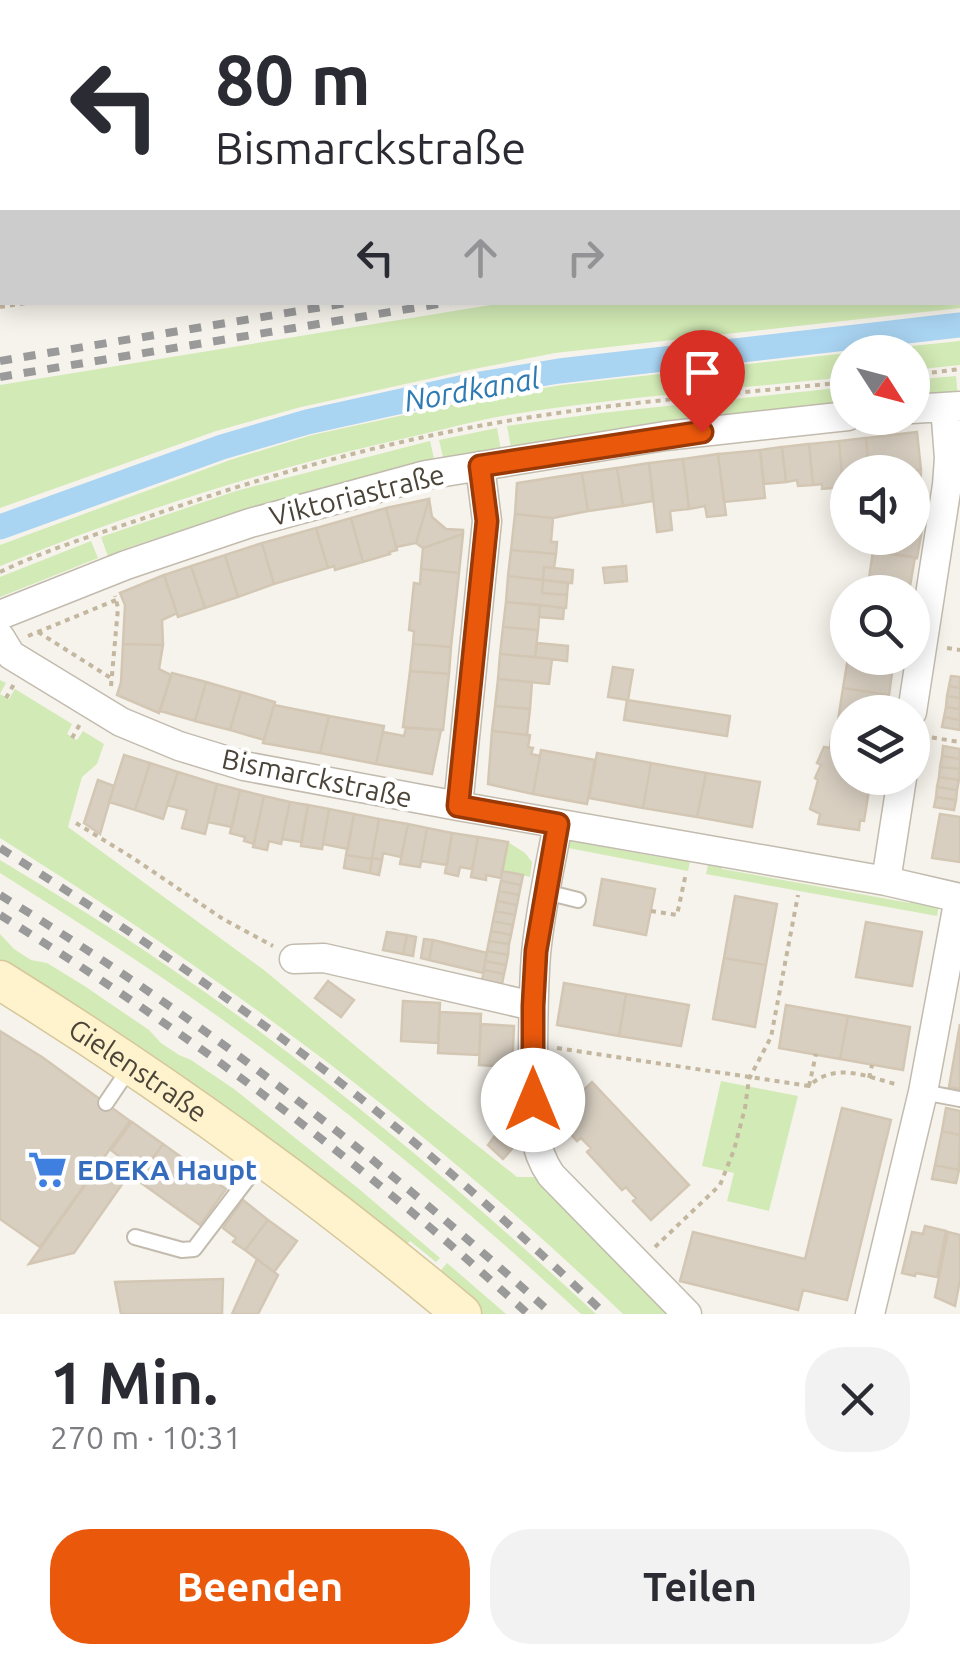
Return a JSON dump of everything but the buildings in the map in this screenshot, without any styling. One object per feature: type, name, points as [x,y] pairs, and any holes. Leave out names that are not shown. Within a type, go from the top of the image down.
[{"type":"main road","name":"Gielenstraße","points":[[0,980],[132,1064],[264,1156],[462,1314]]},
{"type":"street","points":[[916,695],[950,528],[952,407]]},
{"type":"street","name":"Viktoriastraße","points":[[0,614],[107,572],[268,518],[426,475],[665,436],[830,418]]},
{"type":"street","points":[[458,806],[487,521],[480,466]]},
{"type":"street","name":"Bismarckstraße","points":[[2,641],[11,655],[91,718],[244,766],[886,881],[960,898]]},
{"type":"street","points":[[886,881],[899,795]]},
{"type":"street","points":[[558,824],[536,951],[536,1146],[544,1165],[686,1314]]},
{"type":"street","points":[[870,1314],[923,1092],[960,898]]},
{"type":"street","points":[[294,959],[324,958],[533,1006]]},
{"type":"lane","points":[[546,892],[578,900]]},
{"type":"lane","points":[[106,1103],[132,1064]]},
{"type":"lane","points":[[923,1092],[960,1099]]},
{"type":"lane","points":[[135,1237],[182,1250],[194,1249],[264,1156]]},
{"type":"path","points":[[930,372],[960,370]]},
{"type":"path","points":[[72,738],[91,718],[114,680],[118,608],[107,572]]},
{"type":"path","points":[[2,641],[38,632],[116,600]]},
{"type":"path","points":[[38,632],[114,680]]},
{"type":"path","points":[[6,698],[14,684]]},
{"type":"path","points":[[930,738],[960,742]]},
{"type":"path","points":[[76,823],[268,943]]},
{"type":"path","points":[[650,911],[676,916],[686,873]]},
{"type":"path","points":[[637,1264],[720,1185],[738,1136],[749,1078],[771,1037],[798,895]]},
{"type":"path","points":[[533,1044],[809,1086],[826,1074],[840,1072],[923,1092]]},
{"type":"path","points":[[809,1086],[816,1054]]},
{"type":"path","points":[[869,1078],[872,1064]]},
{"type":"green space","points":[[491,305],[960,305],[555,353],[469,370],[301,407],[216,431],[0,508],[0,385]]},
{"type":"green space","points":[[960,341],[960,365],[930,368],[930,344]]},
{"type":"green space","points":[[830,355],[830,379],[550,409],[486,419],[365,447],[206,492],[0,566],[0,545],[230,460],[312,435],[562,385]]},
{"type":"green space","points":[[956,376],[958,398],[930,398],[930,378]]},
{"type":"green space","points":[[830,389],[830,405],[664,422],[536,442],[536,449],[512,453],[507,426]]},
{"type":"green space","points":[[497,428],[502,455],[491,456],[483,451],[444,461],[439,440]]},
{"type":"green space","points":[[430,441],[435,463],[380,480],[377,473],[245,509],[121,550],[123,557],[110,562],[101,537],[236,491]]},
{"type":"green space","points":[[91,541],[98,558],[0,597],[0,577]]},
{"type":"green space","points":[[15,689],[72,724],[67,734],[77,740],[83,731],[104,744],[97,764],[82,777],[68,827],[264,970],[517,1177],[534,1177],[667,1314],[623,1314],[477,1182],[324,1060],[165,946],[0,838],[0,694],[9,699]]},
{"type":"green space","points":[[593,837],[593,845],[670,859],[672,852],[691,856],[688,871],[563,847],[569,839]]},
{"type":"green space","points":[[508,842],[532,862],[530,877],[502,871]]},
{"type":"green space","points":[[0,860],[152,956],[284,1049],[443,1178],[596,1314],[581,1314],[403,1158],[264,1050],[163,978],[0,873]]},
{"type":"green space","points":[[709,860],[723,862],[722,869],[910,903],[912,897],[939,903],[937,916],[706,874]]},
{"type":"green space","points":[[0,934],[14,949],[83,985],[149,1030],[161,1043],[234,1089],[440,1258],[436,1262],[410,1241],[405,1246],[208,1094],[0,960]]},
{"type":"green space","points":[[721,1081],[798,1096],[769,1211],[727,1201],[734,1173],[702,1166]]},
{"type":"green space","points":[[447,1263],[506,1314],[482,1314],[437,1275]]},
{"type":"waterway","name":"Nordkanal","points":[[0,527],[222,447],[307,422],[474,385],[559,371],[960,325]]},
{"type":"railway","points":[[0,361],[334,305]]},
{"type":"railway","points":[[0,377],[432,305]]},
{"type":"railway","points":[[0,848],[162,954],[319,1066],[466,1186],[605,1314]]},
{"type":"railway","points":[[0,895],[146,990],[286,1091],[420,1199],[552,1314]]},
{"type":"railway","points":[[0,915],[139,1006],[273,1102],[403,1205],[528,1314]]},
{"type":"place","name":"EDEKA Haupt","points":[[47,1170]]},
{"type":"route","points":[[533,1100],[536,951],[558,824],[458,806],[487,521],[480,466],[702,432]]}]
